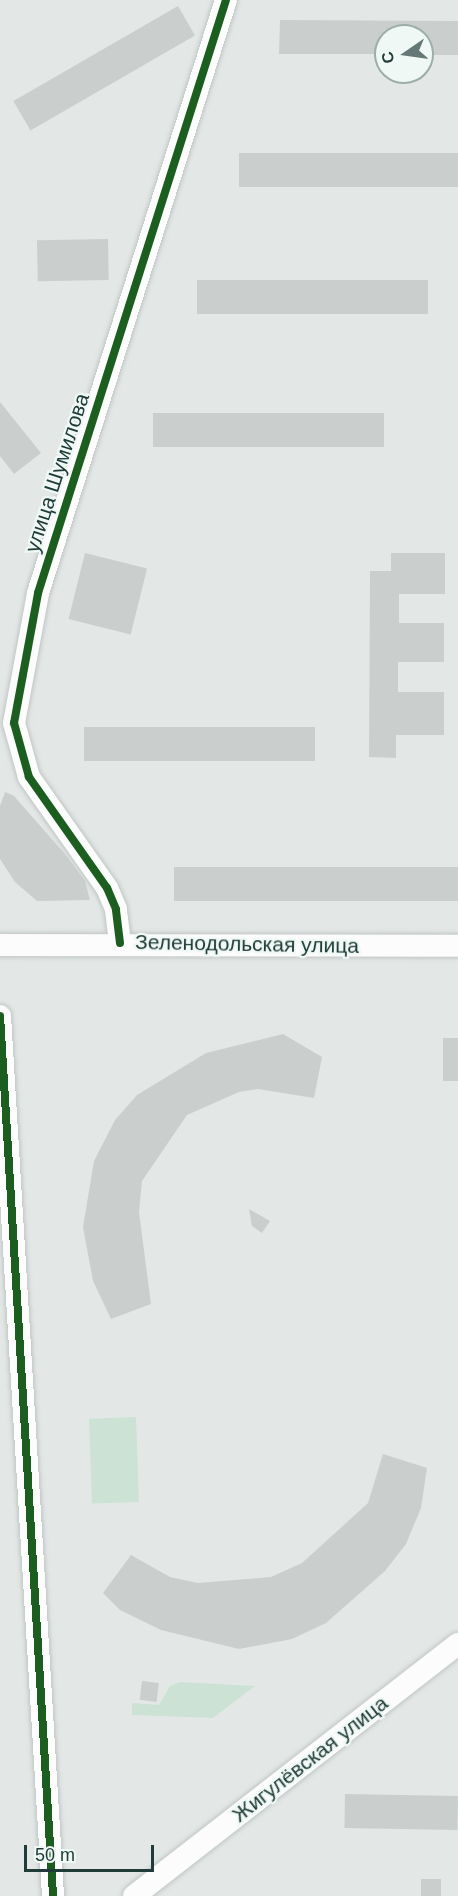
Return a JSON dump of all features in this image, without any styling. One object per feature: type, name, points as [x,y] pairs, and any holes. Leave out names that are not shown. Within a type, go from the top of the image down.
[{"type":"street","name":"улица Шумилова","points":[[120,943],[116,909],[107,888],[29,777],[14,723],[38,593],[226,0]]},
{"type":"street","name":"Зеленодольская улица","points":[[0,945],[120,943],[458,946]]},
{"type":"street","points":[[0,1016],[53,1896]]},
{"type":"street","name":"Жигулёвская улица","points":[[136,1894],[458,1644]]},
{"type":"street","points":[[51,1873],[63,1896]]},
{"type":"green space","points":[[136,1417],[139,1502],[92,1504],[89,1419]]},
{"type":"green space","points":[[180,1682],[255,1686],[213,1718],[132,1715],[132,1703],[159,1705],[170,1686]]},
{"type":"building","points":[[178,6],[195,35],[30,130],[13,101]]},
{"type":"building","points":[[280,20],[458,21],[458,55],[434,55],[434,24],[374,24],[374,54],[279,54]]},
{"type":"building","points":[[239,153],[458,153],[458,187],[239,187]]},
{"type":"building","points":[[108,239],[109,280],[38,281],[37,240]]},
{"type":"building","points":[[197,280],[428,280],[428,314],[197,314]]},
{"type":"building","points":[[0,402],[41,453],[14,474],[0,456]]},
{"type":"building","points":[[153,413],[384,413],[384,447],[153,447]]},
{"type":"building","points":[[85,553],[147,568],[131,634],[69,619]]},
{"type":"building","points":[[391,553],[445,553],[445,594],[399,594],[399,623],[444,623],[444,662],[398,662],[398,692],[444,692],[444,735],[396,735],[396,758],[369,757],[370,571],[391,571]]},
{"type":"building","points":[[84,727],[315,727],[315,761],[84,761]]},
{"type":"building","points":[[5,792],[14,796],[65,854],[85,881],[90,900],[37,901],[15,882],[0,859],[0,806]]},
{"type":"building","points":[[174,867],[458,867],[458,901],[174,901]]},
{"type":"building","points":[[283,1034],[322,1057],[314,1098],[258,1089],[239,1092],[187,1115],[142,1181],[139,1212],[151,1304],[111,1319],[93,1281],[83,1227],[94,1161],[115,1120],[137,1095],[206,1053]]},
{"type":"building","points":[[443,1038],[458,1038],[458,1081],[443,1081]]},
{"type":"building","points":[[249,1209],[270,1221],[262,1233],[252,1226]]},
{"type":"building","points":[[383,1454],[427,1468],[421,1508],[406,1544],[385,1571],[326,1623],[292,1639],[239,1649],[161,1630],[120,1610],[103,1593],[131,1555],[170,1577],[198,1583],[271,1577],[302,1563],[368,1503]]},
{"type":"building","points":[[142,1681],[159,1683],[157,1702],[140,1700]]},
{"type":"building","points":[[345,1794],[458,1796],[457,1830],[344,1828]]},
{"type":"building","points":[[421,1879],[441,1879],[441,1896],[421,1896]]},
{"type":"cycle path","points":[[120,943],[116,909],[107,888],[29,777],[14,723],[38,593],[226,0]]},
{"type":"cycle path","points":[[0,1016],[53,1896]]}]
